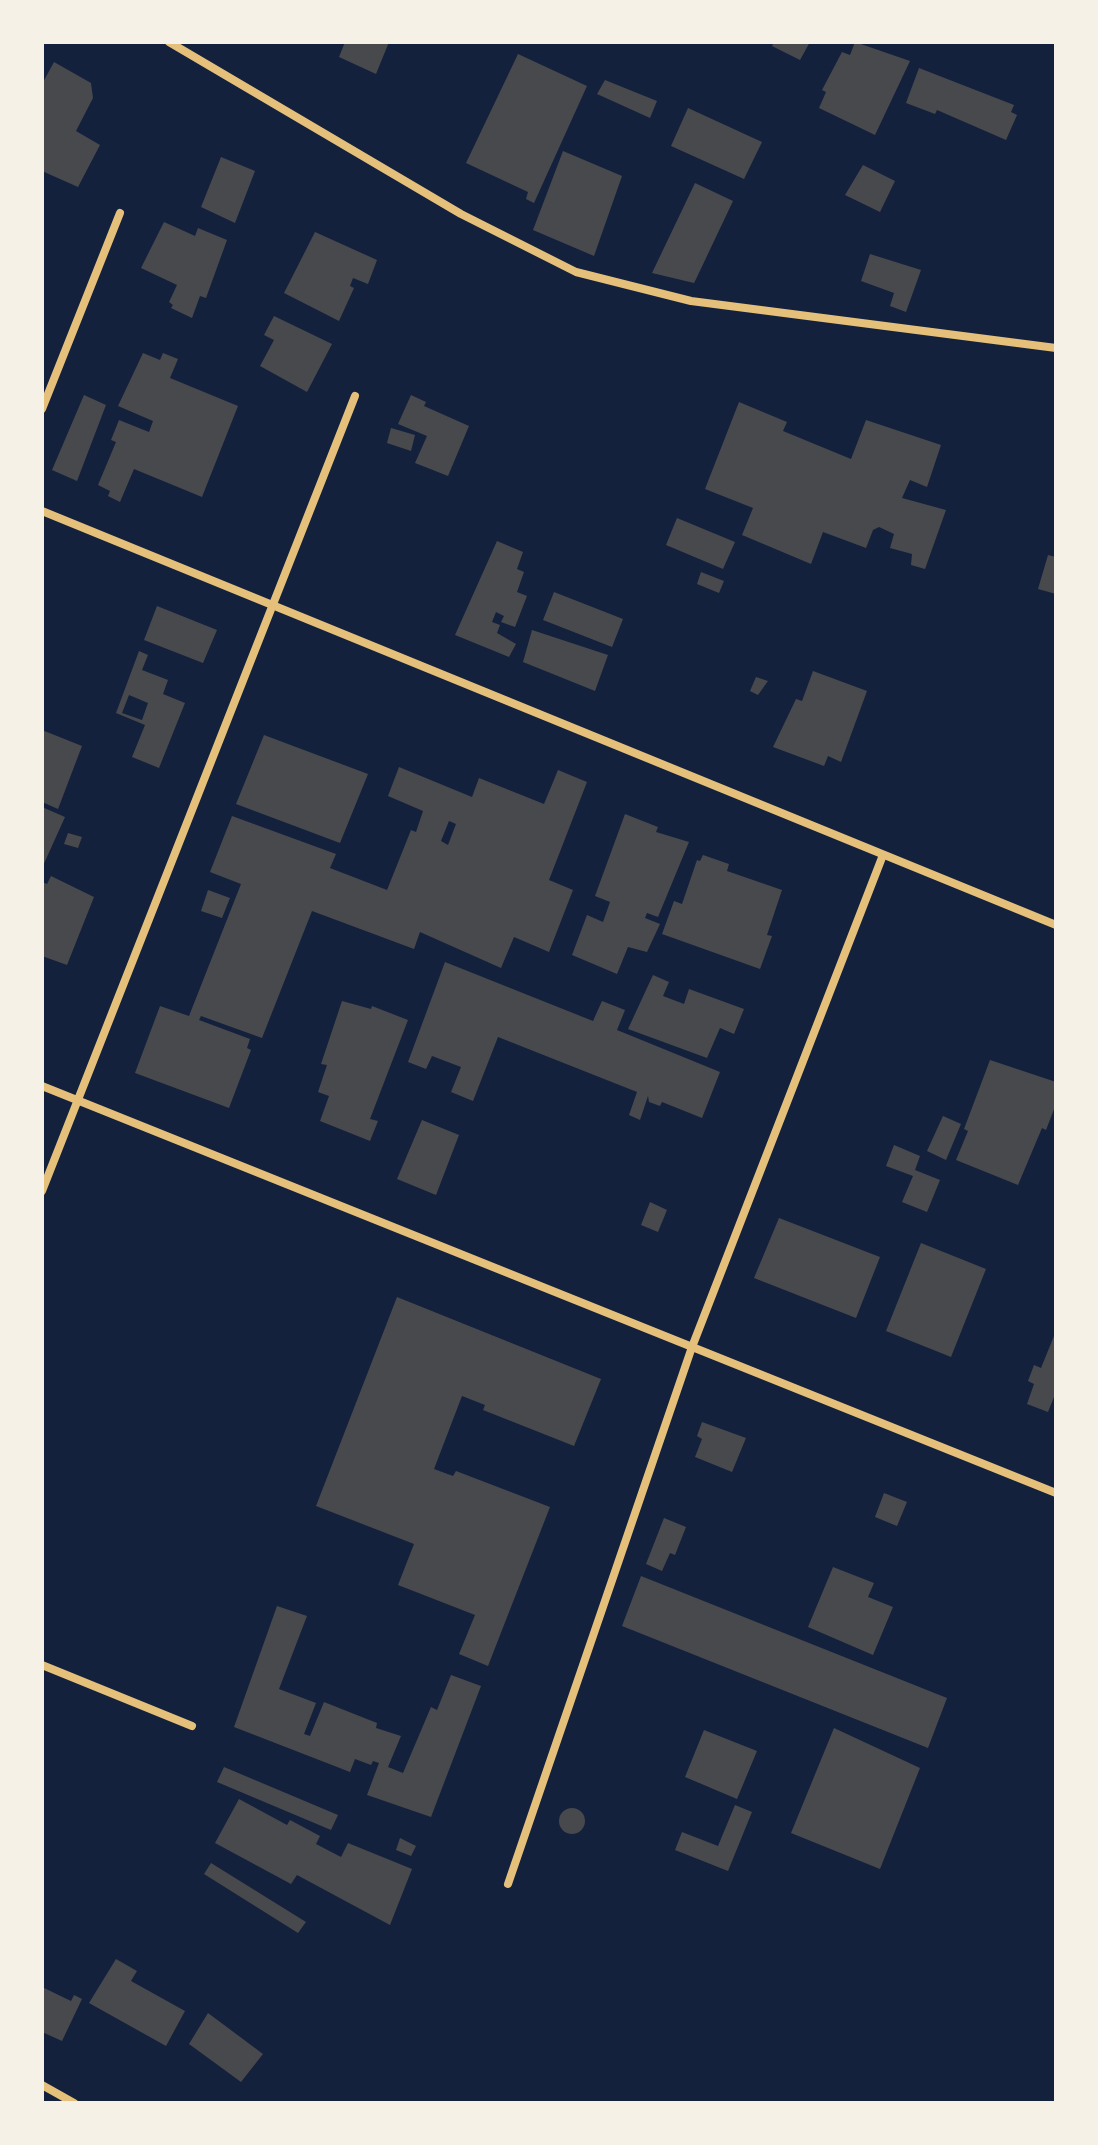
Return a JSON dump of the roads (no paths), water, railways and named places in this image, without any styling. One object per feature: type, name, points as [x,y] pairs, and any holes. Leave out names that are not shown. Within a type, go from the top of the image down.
[{"type":"street","points":[[169,42],[461,214],[576,272],[691,301],[1056,348]]},
{"type":"street","points":[[42,409],[120,213]]},
{"type":"street","points":[[42,1191],[355,396]]},
{"type":"street","points":[[42,511],[1056,925]]},
{"type":"street","points":[[508,1884],[692,1347],[883,855]]},
{"type":"street","points":[[42,1086],[1056,1493]]},
{"type":"street","points":[[42,1665],[192,1726]]},
{"type":"street","points":[[42,2085],[74,2103]]}]
